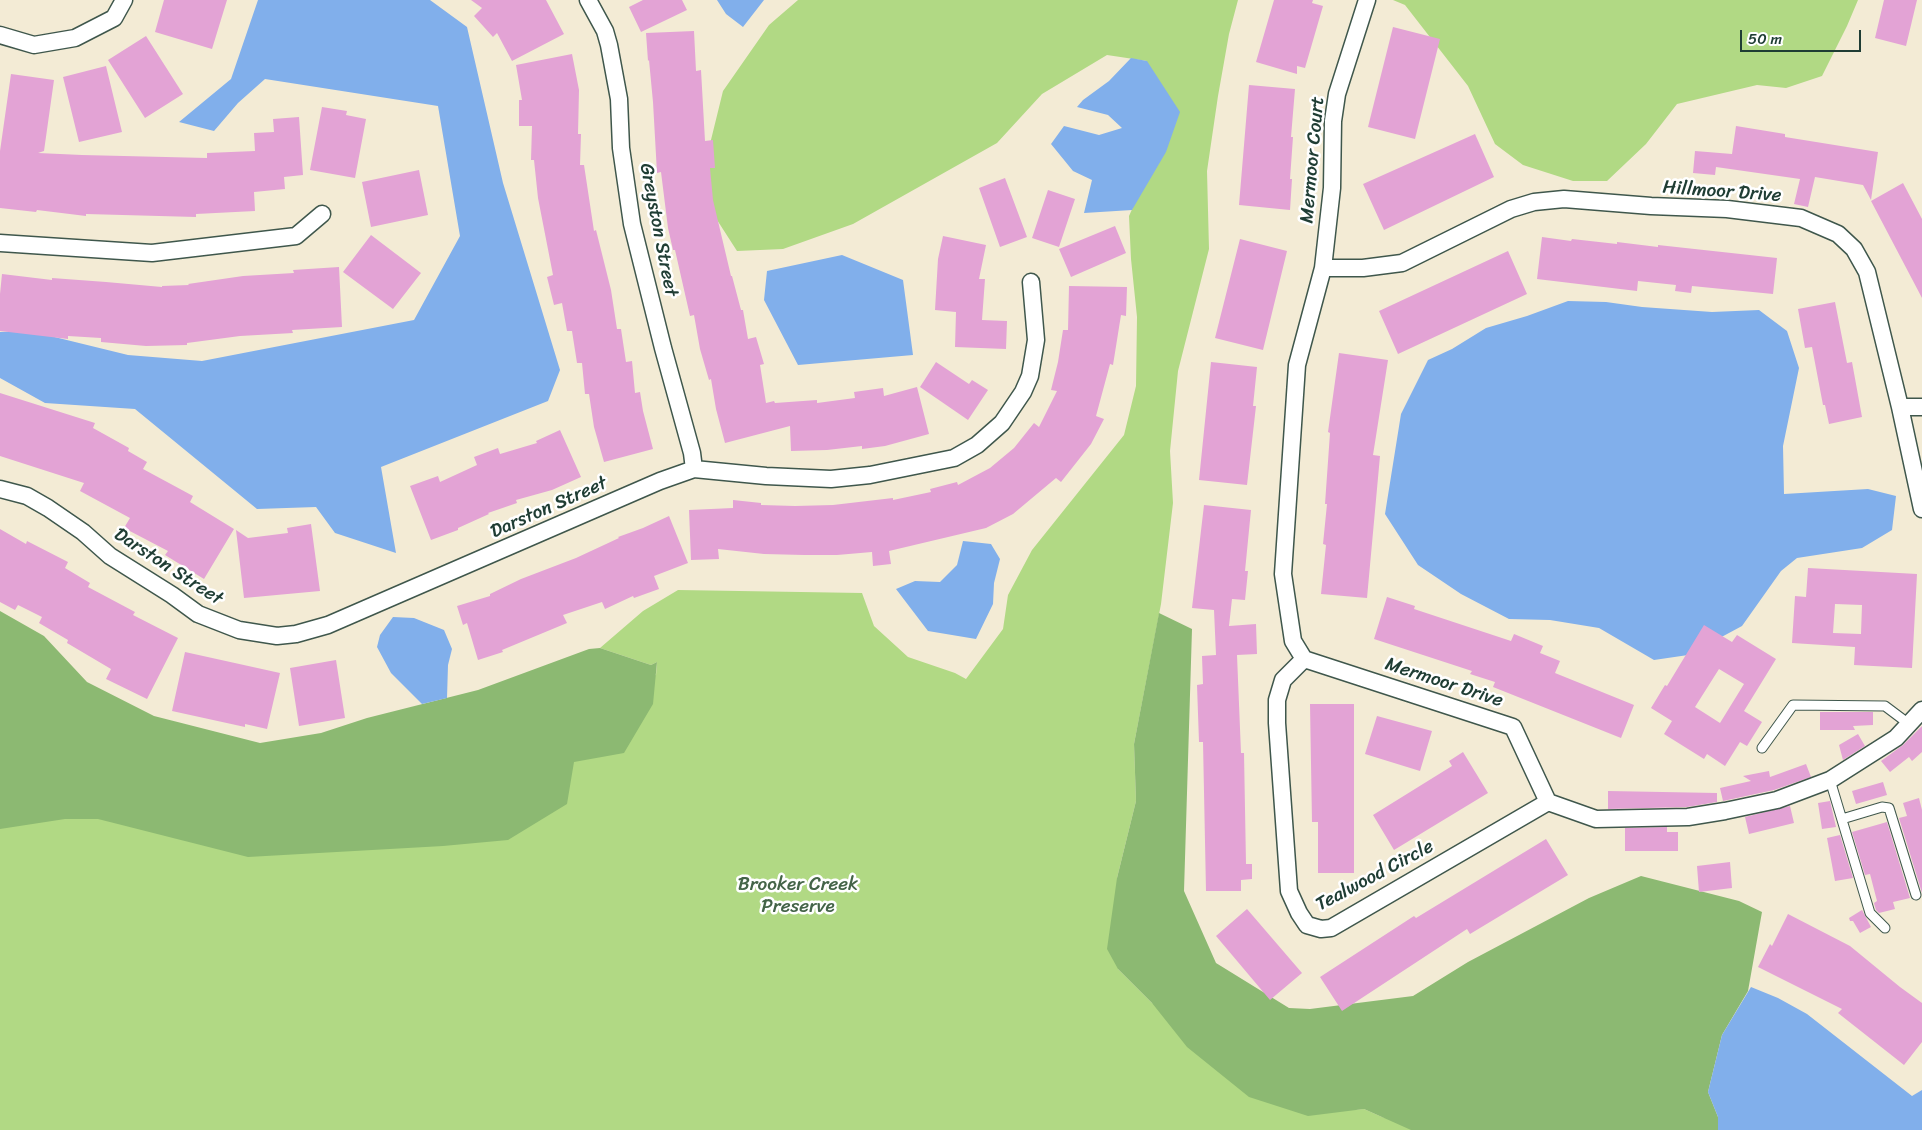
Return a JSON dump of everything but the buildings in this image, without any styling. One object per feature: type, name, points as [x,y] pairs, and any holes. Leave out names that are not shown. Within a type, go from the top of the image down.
[{"type":"street","points":[[0,35],[34,45],[75,38],[114,18],[124,0]]},
{"type":"street","name":"Greyston Street","points":[[588,0],[605,31],[609,45],[619,99],[621,148],[632,224],[692,453],[694,469]]},
{"type":"street","name":"Mermoor Court","points":[[1323,268],[1332,188],[1333,121],[1336,103],[1367,0]]},
{"type":"street","name":"Hillmoor Drive","points":[[1323,268],[1363,268],[1402,263],[1511,209],[1534,202],[1556,200],[1727,209],[1801,218],[1838,234],[1854,250],[1867,272],[1900,407],[1922,509]]},
{"type":"street","points":[[0,242],[152,253],[296,236],[322,214]]},
{"type":"street","points":[[1304,659],[1294,641],[1283,574],[1298,365],[1323,268]]},
{"type":"street","name":"Darston Street","points":[[0,489],[27,496],[48,508],[82,532],[110,556],[172,595],[198,614],[240,630],[277,636],[296,634],[328,625],[694,469],[766,476],[831,479],[870,475],[954,458],[977,445],[1002,423],[1023,392],[1030,376],[1036,340],[1031,282]]},
{"type":"street","points":[[1900,407],[1922,407]]},
{"type":"street","name":"Tealwood Circle","points":[[1304,659],[1283,680],[1277,700],[1277,723],[1289,891],[1307,925],[1321,929],[1331,928],[1548,802]]},
{"type":"street","name":"Mermoor Drive","points":[[1304,659],[1513,727],[1548,802]]},
{"type":"street","points":[[1548,802],[1596,819],[1688,816],[1725,811],[1777,800],[1830,780],[1896,738],[1922,710]]},
{"type":"lane","points":[[1762,748],[1793,705],[1885,706],[1909,724]]},
{"type":"lane","points":[[1830,780],[1870,913],[1885,928]]},
{"type":"lane","points":[[1842,819],[1882,807],[1889,808],[1916,895]]},
{"type":"green space","name":"Brooker Creek Preserve","points":[[798,0],[1238,0],[1229,34],[1207,171],[1209,249],[1178,371],[1170,451],[1173,503],[1161,604],[1134,744],[1136,801],[1117,878],[1118,969],[1152,1003],[1354,1110],[1364,1109],[1382,1117],[1436,1130],[0,1130],[0,780],[125,803],[656,675],[657,662],[651,665],[600,648],[643,611],[678,590],[862,593],[874,626],[908,657],[955,673],[966,679],[1003,629],[1008,595],[1032,550],[1124,435],[1136,386],[1137,317],[1129,216],[1138,196],[1147,61],[1107,55],[1042,94],[997,143],[853,224],[783,249],[737,251],[710,209],[709,148],[723,91],[769,25]]},
{"type":"green space","points":[[1393,0],[1858,0],[1822,76],[1786,88],[1757,85],[1677,104],[1646,144],[1607,181],[1573,181],[1523,165],[1495,144],[1468,86],[1405,5]]},
{"type":"green space","points":[[0,611],[44,636],[87,682],[154,716],[260,743],[321,733],[367,718],[478,690],[589,649],[600,648],[651,665],[657,662],[653,704],[624,753],[574,762],[567,804],[508,840],[443,846],[248,857],[98,819],[65,819],[0,829]]},
{"type":"green space","points":[[1159,613],[1192,629],[1184,891],[1216,963],[1289,1008],[1310,1009],[1413,996],[1468,962],[1589,898],[1641,876],[1739,901],[1762,912],[1748,991],[1722,1035],[1708,1092],[1718,1117],[1718,1130],[1411,1130],[1364,1109],[1308,1116],[1249,1097],[1187,1047],[1152,1003],[1118,969],[1107,949],[1117,878],[1136,801],[1134,744]]},
{"type":"water","points":[[258,0],[430,0],[467,27],[503,183],[560,370],[548,401],[381,467],[396,553],[335,533],[316,507],[257,509],[135,409],[45,403],[0,378],[0,332],[30,331],[128,355],[202,361],[414,320],[460,236],[438,106],[265,79],[238,103],[214,131],[179,122],[231,79]]},
{"type":"water","points":[[717,0],[764,0],[743,27],[726,14]]},
{"type":"water","points":[[1131,58],[1147,61],[1180,112],[1166,152],[1132,210],[1084,213],[1092,180],[1073,171],[1051,144],[1064,126],[1099,135],[1122,128],[1108,115],[1077,107],[1083,100],[1109,81]]},
{"type":"water","points":[[842,255],[903,280],[913,355],[798,365],[764,300],[767,271]]},
{"type":"water","points":[[1568,301],[1606,302],[1642,307],[1712,312],[1759,310],[1787,331],[1799,368],[1783,446],[1784,494],[1868,489],[1896,496],[1892,530],[1862,548],[1797,558],[1781,571],[1742,626],[1688,655],[1654,660],[1599,628],[1550,620],[1509,619],[1461,594],[1418,565],[1385,514],[1401,414],[1428,360],[1452,349],[1486,328]]},
{"type":"water","points":[[963,541],[991,544],[1000,559],[994,583],[993,604],[976,639],[928,631],[896,589],[915,581],[940,582],[957,565]]},
{"type":"water","points":[[393,617],[414,618],[444,630],[452,649],[448,665],[447,698],[422,704],[391,673],[377,647],[380,635]]},
{"type":"water","points":[[1751,987],[1778,998],[1807,1014],[1912,1096],[1922,1090],[1922,1130],[1718,1130],[1718,1117],[1708,1092],[1722,1035]]}]
